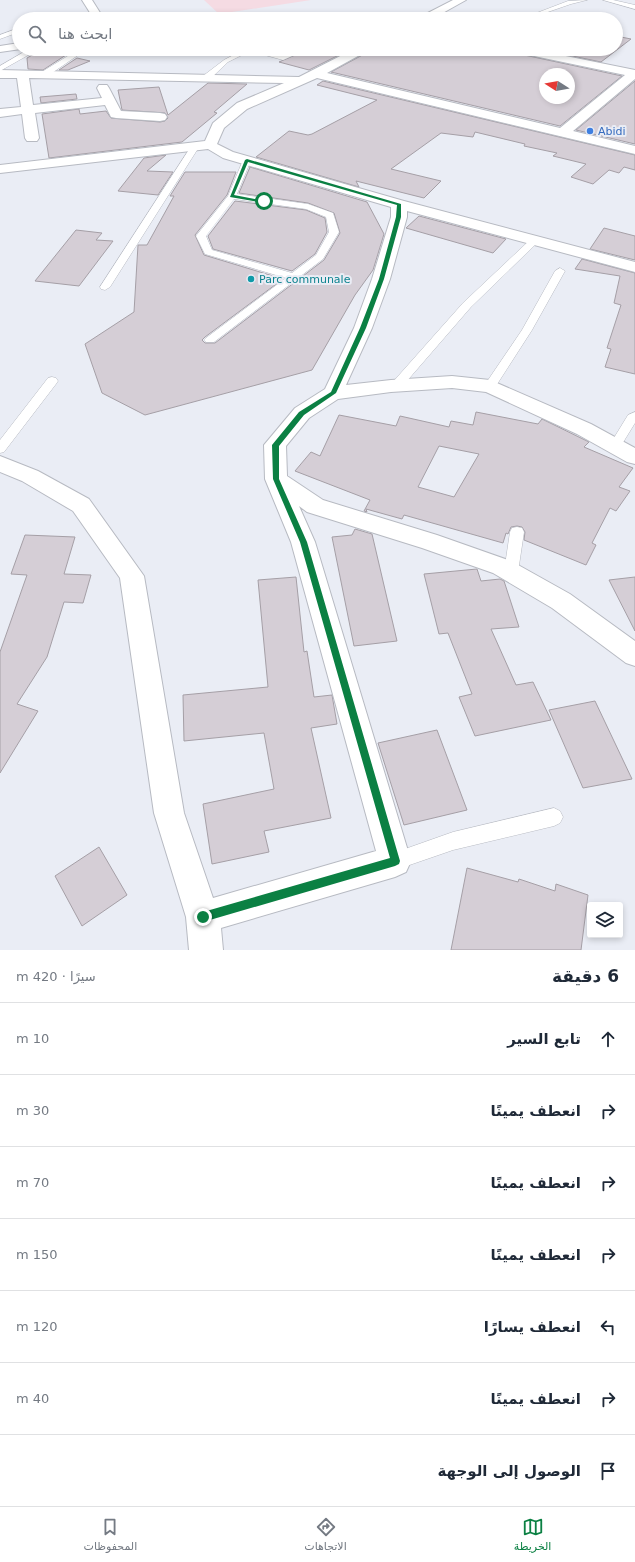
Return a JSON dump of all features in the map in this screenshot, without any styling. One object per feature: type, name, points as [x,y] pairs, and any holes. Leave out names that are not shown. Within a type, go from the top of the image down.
[{"type":"street","points":[[86,0],[94,12]]},
{"type":"street","points":[[438,12],[461,0]]},
{"type":"street","points":[[0,49],[12,47]]},
{"type":"street","points":[[210,145],[218,126],[242,106],[316,74],[350,56]]},
{"type":"street","points":[[549,56],[635,74]]},
{"type":"street","points":[[0,74],[301,80]]},
{"type":"street","points":[[22,74],[32,138]]},
{"type":"street","points":[[316,74],[635,150]]},
{"type":"street","points":[[562,133],[635,74]]},
{"type":"street","points":[[98,77],[108,101],[116,114],[160,117]]},
{"type":"street","points":[[0,113],[108,101]]},
{"type":"street","points":[[0,169],[210,145],[228,155],[399,204],[635,267]]},
{"type":"street","points":[[333,393],[363,328],[381,279],[399,217],[399,204]]},
{"type":"street","points":[[203,917],[395,861],[303,542],[276,479],[275,445],[302,413],[333,393],[452,382],[490,386],[584,429],[635,457]]},
{"type":"street","points":[[0,463],[30,476],[81,505],[132,576],[169,813],[203,917],[206,950]]},
{"type":"street","points":[[276,479],[315,506],[459,551],[502,567],[561,601],[635,655]]},
{"type":"lane","points":[[542,12],[570,2],[584,0]]},
{"type":"lane","points":[[606,0],[635,7]]},
{"type":"lane","points":[[0,37],[12,32]]},
{"type":"lane","points":[[0,69],[21,56]]},
{"type":"lane","points":[[43,75],[72,56]]},
{"type":"lane","points":[[206,78],[226,61],[236,56]]},
{"type":"lane","points":[[276,56],[283,58],[288,56]]},
{"type":"lane","points":[[105,287],[195,147]]},
{"type":"lane","points":[[247,160],[232,196],[201,236],[208,252],[294,277]]},
{"type":"lane","points":[[210,340],[320,257],[334,232],[330,215],[308,207],[232,196]]},
{"type":"lane","points":[[396,386],[467,305],[534,240]]},
{"type":"lane","points":[[490,386],[527,330],[560,271]]},
{"type":"lane","points":[[0,449],[52,381]]},
{"type":"lane","points":[[615,446],[632,418],[635,416]]},
{"type":"lane","points":[[511,572],[517,532]]},
{"type":"lane","points":[[395,861],[453,841],[554,817]]},
{"type":"shaded area","points":[[204,0],[311,0],[232,12],[217,12]]},
{"type":"building","points":[[623,37],[631,39],[623,45]]},
{"type":"building","points":[[30,56],[64,56],[43,70],[28,69],[27,58]]},
{"type":"building","points":[[293,56],[337,56],[309,70],[279,62]]},
{"type":"building","points":[[361,56],[529,56],[622,76],[560,126],[331,72]]},
{"type":"building","points":[[572,56],[609,56],[601,62]]},
{"type":"building","points":[[77,58],[90,61],[68,70],[59,70]]},
{"type":"building","points":[[323,81],[635,155],[635,170],[624,167],[619,173],[609,170],[593,184],[571,177],[586,164],[553,156],[557,153],[524,146],[525,144],[475,132],[473,137],[441,133],[391,169],[441,181],[424,198],[356,181],[359,187],[256,157],[289,131],[308,135],[312,134],[377,100],[317,85]]},
{"type":"building","points":[[635,81],[635,144],[576,130]]},
{"type":"building","points":[[208,83],[247,84],[214,112],[217,113],[182,142],[49,158],[42,114],[79,109],[80,114],[106,111],[111,118],[160,122],[165,121],[168,118],[165,113],[122,110],[118,90],[159,87],[168,115]]},
{"type":"building","points":[[76,94],[77,99],[41,103],[40,97]]},
{"type":"building","points":[[166,155],[147,171],[173,172],[158,195],[118,191],[144,158]]},
{"type":"building","name":"Parc communale","points":[[250,167],[367,202],[384,234],[373,270],[355,295],[312,370],[145,415],[102,393],[85,344],[134,312],[138,245],[147,245],[174,196],[170,196],[185,172],[236,172],[227,195],[195,235],[204,255],[283,279],[205,337],[202,340],[205,343],[215,343],[324,260],[340,233],[334,213],[308,203],[239,193]]},
{"type":"building","points":[[235,201],[306,210],[325,218],[327,232],[315,254],[292,271],[213,249],[208,236]]},
{"type":"building","points":[[419,216],[506,239],[493,253],[406,228]]},
{"type":"building","points":[[604,228],[635,236],[635,260],[590,249]]},
{"type":"building","points":[[76,230],[102,233],[96,240],[113,241],[79,286],[35,281]]},
{"type":"building","points":[[582,259],[635,273],[635,374],[605,367],[611,349],[607,348],[621,305],[614,303],[620,276],[575,269]]},
{"type":"building","points":[[476,412],[538,424],[542,419],[589,442],[584,447],[633,468],[619,487],[630,491],[616,511],[610,508],[592,543],[596,545],[586,565],[524,540],[525,532],[522,527],[511,527],[508,534],[506,533],[503,543],[404,515],[402,519],[366,509],[367,512],[364,511],[370,500],[295,471],[311,452],[320,456],[339,415],[396,426],[400,416],[449,427],[451,421],[473,425]],"holes":[[[439,446],[479,454],[454,497],[418,487]]]},
{"type":"building","points":[[355,529],[372,534],[397,641],[354,646],[332,537],[352,535]]},
{"type":"building","points":[[25,535],[75,537],[64,574],[91,575],[83,603],[64,602],[47,657],[17,704],[38,711],[0,773],[0,652],[27,575],[11,574]]},
{"type":"building","points":[[477,569],[481,581],[500,579],[504,581],[519,627],[491,629],[516,685],[533,682],[551,720],[475,736],[459,697],[472,694],[448,633],[439,634],[424,574]]},
{"type":"building","points":[[296,577],[304,652],[307,651],[314,697],[332,695],[337,724],[311,728],[331,818],[264,831],[269,852],[212,864],[203,804],[274,789],[264,733],[184,741],[183,695],[268,687],[258,580]]},
{"type":"building","points":[[635,577],[635,631],[609,580]]},
{"type":"building","points":[[595,701],[632,779],[583,788],[549,710]]},
{"type":"building","points":[[437,730],[467,810],[404,825],[378,743]]},
{"type":"building","points":[[99,847],[127,895],[82,926],[55,876]]},
{"type":"building","points":[[467,868],[518,882],[519,879],[555,891],[556,884],[588,895],[581,950],[451,950]]},
{"type":"place","name":"Abidi","points":[[590,131]]},
{"type":"place","name":"Parc communale","points":[[251,279]]},
{"type":"route","points":[[203,917],[395,861],[303,542],[276,479],[275,445],[302,413],[333,393],[363,328],[381,279],[399,217],[399,204],[247,160],[232,196],[264,201]]}]
